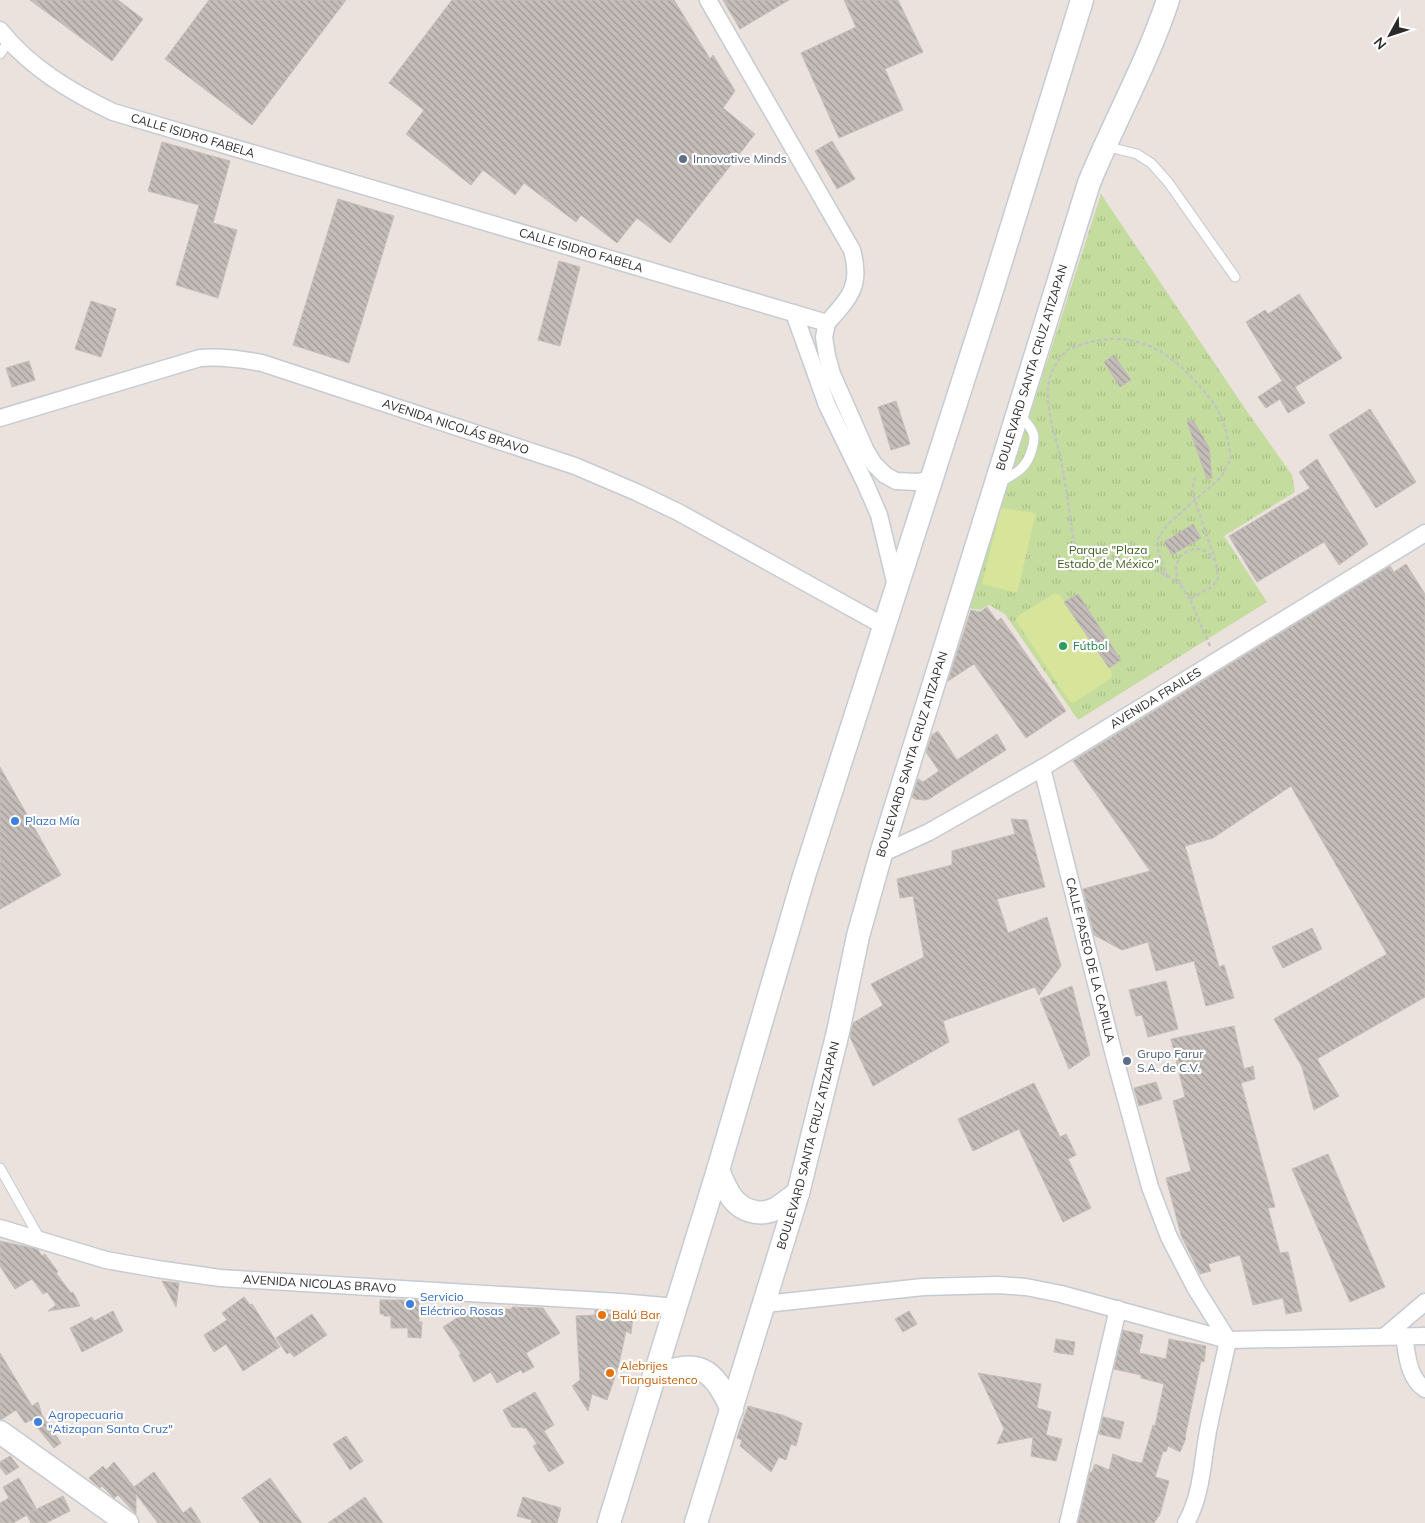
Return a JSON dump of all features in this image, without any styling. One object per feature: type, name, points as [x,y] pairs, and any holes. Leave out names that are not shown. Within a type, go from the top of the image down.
[{"type":"main road","points":[[609,1523],[718,1170],[804,876],[897,590],[1082,0]]},
{"type":"main road","name":"BOULEVARD SANTA CRUZ ATIZAPAN","points":[[696,1523],[798,1193],[838,1032],[858,936],[881,854],[1089,183],[1104,146],[1151,46],[1168,0]]},
{"type":"main road","points":[[718,1170],[728,1192],[737,1205],[749,1211],[761,1213],[773,1210],[798,1193]]},
{"type":"main road","points":[[654,1378],[683,1367],[698,1368],[710,1374],[718,1383],[732,1410]]},
{"type":"main road","points":[[5,1442],[114,1520]]},
{"type":"street","points":[[708,0],[852,250],[857,266],[856,282],[844,304],[827,322],[824,337],[826,356],[832,374],[866,451],[874,464],[885,475],[896,481],[917,482],[932,479]]},
{"type":"street","name":"CALLE ISIDRO FABELA","points":[[3,42],[67,88],[113,112],[827,322]]},
{"type":"street","points":[[794,313],[827,405],[879,515],[897,590]]},
{"type":"street","name":"AVENIDA NICOLÁS BRAVO","points":[[0,418],[200,358],[217,356],[262,363],[575,466],[678,512],[884,626]]},
{"type":"street","name":"AVENIDA FRAILES","points":[[881,854],[929,832],[1042,768],[1425,533]]},
{"type":"street","name":"CALLE PASEO DE LA CAPILLA","points":[[1042,768],[1150,1187],[1170,1237],[1187,1272],[1228,1340]]},
{"type":"street","name":"AVENIDA NICOLAS BRAVO","points":[[0,1228],[106,1260],[220,1278],[676,1307]]},
{"type":"street","points":[[765,1304],[923,1287],[1026,1287],[1061,1294],[1228,1340],[1425,1336]]},
{"type":"street","points":[[1385,1336],[1425,1302]]},
{"type":"street","points":[[1068,1523],[1118,1309]]},
{"type":"street","points":[[1404,1336],[1410,1370],[1414,1378],[1425,1389]]},
{"type":"street","points":[[1186,1523],[1198,1494],[1208,1427],[1228,1340]]},
{"type":"lane","points":[[1104,146],[1137,154],[1151,163],[1168,182],[1235,278]]},
{"type":"lane","points":[[0,1168],[42,1241]]},
{"type":"path","points":[[1167,577],[1157,547],[1158,538],[1167,525],[1221,477],[1231,458],[1220,414],[1207,394],[1184,368],[1158,348],[1134,340],[1119,339],[1098,340],[1070,349],[1055,366],[1049,379],[1048,395],[1074,543],[1084,555],[1134,562],[1150,568],[1167,577],[1181,583]]},
{"type":"path","points":[[1190,599],[1213,586],[1218,579],[1216,563],[1192,492],[1195,477]]},
{"type":"path","points":[[1216,563],[1205,551],[1186,552],[1177,562],[1176,570],[1183,590],[1190,599],[1216,661]]},
{"type":"green space","name":"Parque \"Plaza Estado de México\"","points":[[1101,194],[1292,475],[1295,492],[1224,536],[1267,602],[1078,720],[1005,614],[989,605],[980,610],[968,608]]},
{"type":"green space","points":[[1001,508],[1036,513],[1017,593],[982,584]]},
{"type":"green space","name":"Fútbol","points":[[1055,593],[1060,595],[1111,671],[1112,677],[1072,703],[1016,619]]},
{"type":"building","points":[[30,0],[118,0],[143,19],[112,61]]},
{"type":"building","points":[[209,0],[346,0],[252,125],[165,59]]},
{"type":"building","points":[[452,0],[674,0],[710,59],[713,55],[735,91],[723,108],[755,134],[670,243],[637,218],[617,243],[581,215],[576,222],[524,183],[515,195],[483,170],[471,185],[406,134],[424,110],[389,83]]},
{"type":"building","points":[[723,0],[789,0],[740,29]]},
{"type":"building","points":[[844,0],[898,0],[923,52],[885,69],[903,110],[839,138],[801,53],[856,27]]},
{"type":"building","points":[[832,141],[855,179],[837,189],[815,151]]},
{"type":"building","points":[[162,142],[230,161],[213,223],[237,230],[218,298],[176,285],[199,205],[148,191]]},
{"type":"building","points":[[338,199],[394,216],[349,363],[293,345]]},
{"type":"building","points":[[559,261],[580,267],[560,346],[538,340]]},
{"type":"building","points":[[1299,294],[1342,358],[1295,387],[1305,403],[1288,413],[1280,399],[1266,408],[1258,397],[1282,381],[1246,322],[1265,310],[1268,314]]},
{"type":"building","points":[[91,301],[116,309],[101,357],[75,349]]},
{"type":"building","points":[[1114,355],[1131,380],[1120,387],[1104,362]]},
{"type":"building","points":[[29,361],[35,380],[12,387],[6,368]]},
{"type":"building","points":[[896,401],[910,444],[891,450],[878,407]]},
{"type":"building","points":[[1370,409],[1416,482],[1376,508],[1329,435]]},
{"type":"building","points":[[1193,420],[1209,447],[1212,478],[1207,479],[1187,422]]},
{"type":"building","points":[[1317,459],[1368,544],[1339,565],[1324,542],[1257,582],[1229,536],[1310,488],[1299,472]]},
{"type":"building","points":[[1193,524],[1201,538],[1172,555],[1164,542]]},
{"type":"building","points":[[1406,564],[1425,594],[1425,997],[1317,1059],[1339,1096],[1314,1110],[1302,1067],[1274,1019],[1387,954],[1291,786],[1213,838],[1185,846],[1219,967],[1224,965],[1234,998],[1206,1006],[1194,961],[1156,971],[1148,942],[1122,950],[1094,935],[1083,889],[1150,871],[1073,761],[1390,566],[1394,572]]},
{"type":"building","points":[[1078,594],[1121,660],[1109,668],[1064,602]]},
{"type":"building","points":[[987,607],[997,621],[1001,618],[1066,711],[1026,738],[974,664],[948,681],[971,610],[980,612]]},
{"type":"building","points":[[938,731],[957,760],[997,734],[1006,750],[929,799],[915,799],[912,797],[918,779],[923,782],[939,771],[926,752],[932,735]]},
{"type":"building","name":"Plaza Mía","points":[[0,767],[61,875],[0,909]]},
{"type":"building","points":[[1011,819],[1027,820],[1045,887],[997,899],[1008,933],[1047,917],[1061,966],[1039,995],[1035,987],[943,1021],[949,1042],[873,1086],[850,1037],[853,1023],[883,1005],[871,984],[924,957],[913,896],[900,898],[897,879],[952,865],[952,851],[1015,834]]},
{"type":"building","points":[[1312,928],[1322,949],[1283,968],[1272,947]]},
{"type":"building","points":[[1166,981],[1178,1029],[1148,1037],[1142,1015],[1136,1016],[1129,990]]},
{"type":"building","points":[[1072,986],[1090,1055],[1069,1069],[1040,999]]},
{"type":"building","points":[[1234,1026],[1244,1069],[1253,1066],[1255,1079],[1241,1083],[1275,1207],[1268,1208],[1280,1253],[1288,1252],[1302,1311],[1286,1314],[1283,1298],[1253,1305],[1240,1255],[1208,1264],[1211,1271],[1200,1274],[1181,1235],[1166,1178],[1191,1171],[1173,1101],[1185,1097],[1171,1039]]},
{"type":"building","points":[[1156,1082],[1162,1099],[1139,1106],[1134,1088]]},
{"type":"building","points":[[1034,1083],[1060,1137],[1066,1134],[1076,1155],[1068,1159],[1091,1208],[1063,1222],[1019,1129],[973,1151],[958,1119]]},
{"type":"building","points":[[1328,1154],[1385,1287],[1350,1302],[1292,1169]]},
{"type":"building","points":[[0,1241],[33,1248],[38,1250],[42,1256],[45,1254],[58,1272],[56,1273],[71,1293],[73,1292],[80,1306],[48,1311],[56,1305],[47,1292],[43,1294],[32,1279],[15,1289],[0,1266]]},
{"type":"building","points":[[162,1281],[179,1283],[176,1307]]},
{"type":"building","points":[[244,1297],[250,1305],[252,1304],[280,1347],[243,1371],[226,1344],[214,1352],[204,1335],[227,1320],[222,1313]]},
{"type":"building","points":[[380,1300],[419,1300],[419,1322],[422,1322],[421,1338],[408,1337],[408,1328],[391,1328],[391,1316],[380,1314]]},
{"type":"building","points":[[512,1307],[543,1308],[560,1333],[526,1353],[534,1367],[523,1373],[521,1370],[497,1383],[491,1372],[474,1382],[459,1355],[461,1354],[443,1327],[471,1309],[474,1315],[488,1314],[490,1309],[512,1309]]},
{"type":"building","points":[[595,1310],[608,1311],[608,1314],[633,1316],[631,1334],[626,1331],[618,1368],[607,1400],[592,1394],[588,1411],[572,1386],[580,1380],[576,1316],[595,1315]]},
{"type":"building","points":[[113,1311],[123,1331],[82,1352],[70,1328],[92,1317],[94,1321]]},
{"type":"building","points":[[909,1311],[917,1324],[903,1332],[895,1319]]},
{"type":"building","points":[[312,1314],[327,1335],[294,1357],[290,1352],[287,1354],[276,1338]]},
{"type":"building","points":[[1123,1330],[1143,1335],[1139,1353],[1166,1359],[1169,1339],[1206,1346],[1204,1362],[1201,1361],[1186,1438],[1180,1452],[1168,1446],[1166,1452],[1163,1451],[1155,1477],[1169,1481],[1160,1514],[1154,1523],[1078,1523],[1090,1472],[1092,1472],[1095,1464],[1109,1470],[1113,1454],[1142,1463],[1153,1425],[1155,1426],[1164,1384],[1141,1378],[1141,1375],[1114,1369]]},
{"type":"building","points":[[1056,1339],[1075,1342],[1073,1355],[1054,1352]]},
{"type":"building","points":[[0,1353],[32,1406],[38,1402],[42,1415],[61,1443],[54,1448],[31,1420],[25,1423],[16,1410],[0,1419]]},
{"type":"building","points":[[978,1373],[1041,1384],[1037,1408],[1051,1412],[1046,1435],[1062,1439],[1056,1461],[1031,1456],[1033,1437],[997,1444],[1004,1429]]},
{"type":"building","points":[[535,1392],[554,1425],[544,1431],[564,1463],[549,1472],[533,1446],[537,1444],[526,1428],[512,1427],[503,1410]]},
{"type":"building","points":[[748,1406],[782,1415],[802,1423],[796,1446],[791,1444],[786,1460],[779,1457],[771,1472],[740,1446],[742,1440],[737,1438]]},
{"type":"building","points":[[1103,1417],[1124,1422],[1120,1439],[1099,1434]]},
{"type":"building","points":[[346,1436],[363,1461],[350,1470],[333,1444]]},
{"type":"building","points":[[10,1456],[19,1467],[6,1475],[0,1467],[0,1462]]},
{"type":"building","points":[[114,1462],[134,1487],[154,1472],[183,1513],[191,1507],[201,1523],[158,1523],[136,1494],[136,1514],[118,1495],[114,1498],[102,1486],[100,1488],[89,1478],[103,1466],[106,1470]]},
{"type":"building","points":[[19,1478],[36,1508],[29,1513],[63,1496],[70,1511],[46,1523],[31,1523],[27,1515],[13,1523],[0,1523],[0,1503],[9,1498],[3,1487]]},
{"type":"building","points":[[270,1478],[302,1523],[260,1523],[242,1498]]},
{"type":"building","points":[[365,1497],[383,1523],[328,1523]]},
{"type":"building","points":[[523,1497],[561,1508],[557,1523],[531,1523],[532,1520],[517,1516]]},
{"type":"place","name":"Innovative Minds","points":[[683,159]]},
{"type":"place","name":"Fútbol","points":[[1063,646]]},
{"type":"place","name":"Plaza Mía","points":[[15,821]]},
{"type":"place","name":"Grupo Farur S.A. de C.V.","points":[[1127,1061]]},
{"type":"place","name":"Servicio Eléctrico Rosas","points":[[410,1304]]},
{"type":"place","name":"Balú Bar","points":[[602,1315]]},
{"type":"place","name":"Alebrijes Tianguistenco","points":[[610,1373]]},
{"type":"place","name":"Agropecuaria \"Atizapan Santa Cruz\"","points":[[38,1422]]}]
